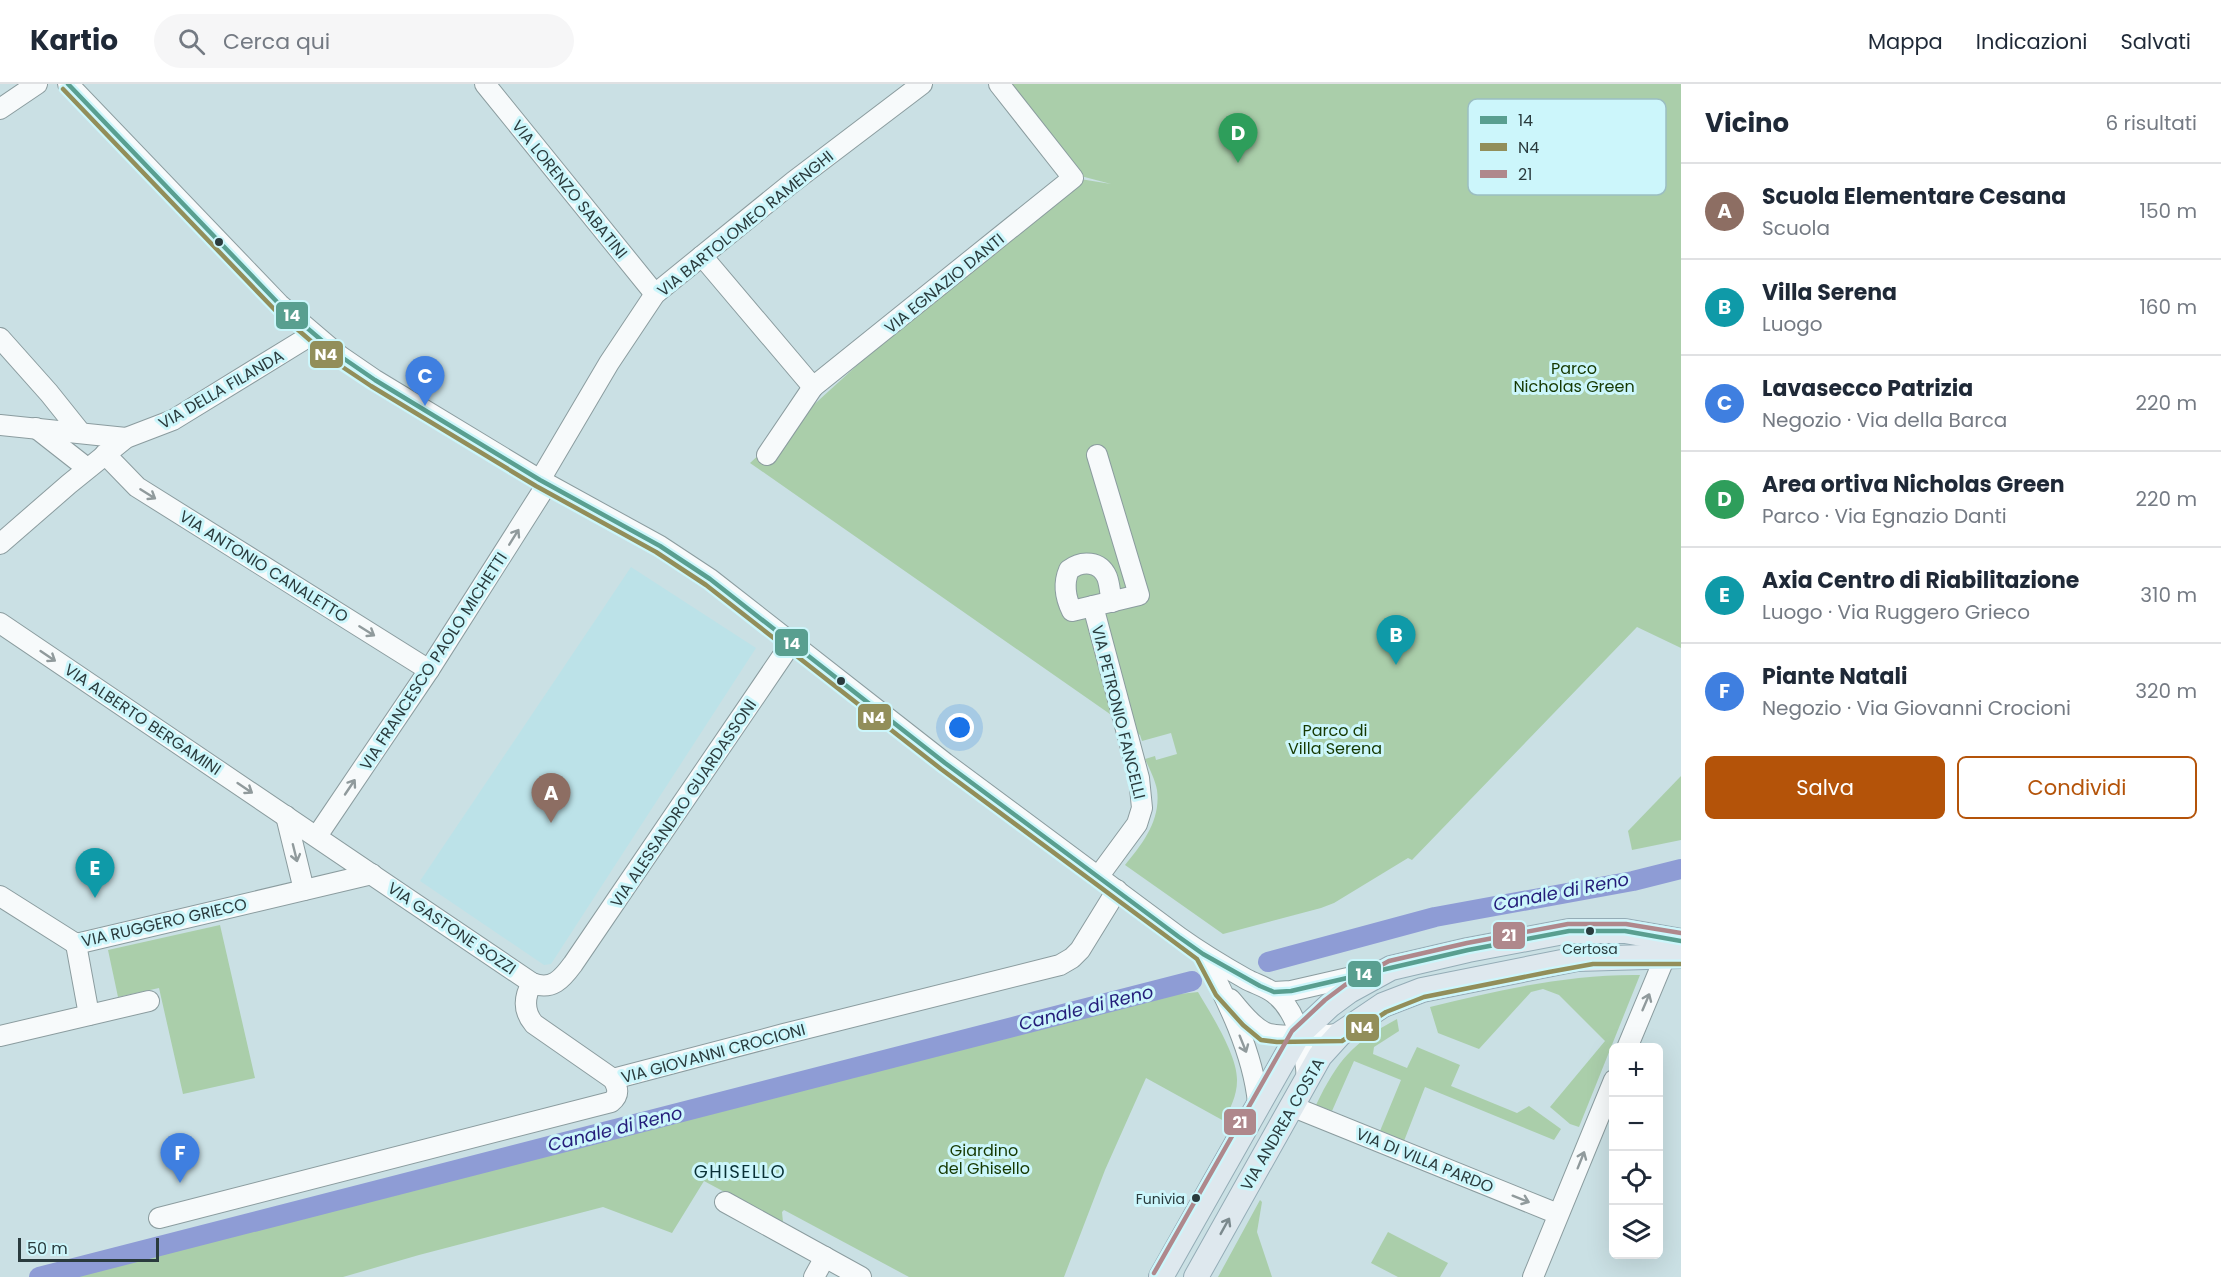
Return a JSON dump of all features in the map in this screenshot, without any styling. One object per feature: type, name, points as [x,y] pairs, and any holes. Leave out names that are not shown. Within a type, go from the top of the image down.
[{"type":"main road","name":"VIA ANDREA COSTA","points":[[1161,1277],[1298,1035],[1330,1005],[1349,991],[1391,968],[1468,950],[1569,931],[1625,932],[1676,951]]},
{"type":"main road","name":"VIA ANDREA COSTA","points":[[1196,1277],[1320,1056],[1340,1034],[1383,1005],[1422,990],[1577,959],[1676,951]]},
{"type":"street","points":[[0,109],[37,84]]},
{"type":"street","points":[[68,84],[279,304],[313,334],[375,380],[543,482],[660,546],[710,579],[945,763],[1203,954],[1247,980],[1274,992],[1291,991],[1391,968]]},
{"type":"street","name":"VIA LORENZO SABATINI","points":[[485,84],[655,294]]},
{"type":"street","name":"VIA BARTOLOMEO RAMENGHI","points":[[543,482],[609,363],[655,294],[793,182],[922,84]]},
{"type":"street","name":"VIA EGNAZIO DANTI","points":[[767,455],[813,387],[1073,178],[999,84]]},
{"type":"street","points":[[702,256],[813,387]]},
{"type":"street","name":"VIA DELLA FILANDA","points":[[0,544],[87,468],[126,438],[174,420],[313,334]]},
{"type":"street","points":[[0,338],[81,433]]},
{"type":"street","points":[[49,393],[47,415],[36,428],[87,468]]},
{"type":"street","name":"VIA DELLA FILANDA","points":[[0,425],[126,438]]},
{"type":"street","name":"VIA ANTONIO CANALETTO","points":[[105,454],[137,487],[429,670]]},
{"type":"street","name":"VIA PETRONIO FANCELLI","points":[[1097,455],[1139,595],[1102,604],[1139,778],[1143,808],[1137,824],[1098,877]]},
{"type":"street","name":"VIA FRANCESCO PAOLO MICHETTI","points":[[317,836],[429,670],[543,482]]},
{"type":"street","name":"VIA ALBERTO BERGAMINI","points":[[0,623],[317,836]]},
{"type":"street","name":"VIA ALESSANDRO GUARDASSONI","points":[[573,964],[792,642]]},
{"type":"street","points":[[286,816],[304,890]]},
{"type":"street","name":"VIA GASTONE SOZZI","points":[[317,836],[532,983],[547,987],[555,984],[573,964]]},
{"type":"street","name":"VIA RUGGERO GRIECO","points":[[0,896],[76,944],[372,874]]},
{"type":"street","name":"VIA GIOVANNI CROCIONI","points":[[159,1218],[606,1103],[614,1100],[617,1095],[618,1089],[613,1079],[1060,965],[1080,950],[1117,890]]},
{"type":"street","points":[[76,944],[89,1015]]},
{"type":"street","points":[[1629,1043],[1676,951]]},
{"type":"street","points":[[1203,954],[1222,990],[1253,1071],[1258,1103]]},
{"type":"street","name":"VIA GASTONE SOZZI","points":[[532,983],[526,993],[526,1004],[530,1019],[534,1024],[613,1079]]},
{"type":"street","points":[[1222,990],[1264,1033],[1340,1034]]},
{"type":"street","points":[[1274,992],[1290,1012],[1306,1060],[1307,1079]]},
{"type":"street","points":[[0,1036],[149,1001]]},
{"type":"street","points":[[1533,1277],[1609,1092]]},
{"type":"street","name":"VIA DI VILLA PARDO","points":[[1291,1106],[1558,1214]]},
{"type":"street","points":[[725,1202],[861,1277]]},
{"type":"street","points":[[814,1277],[825,1257]]},
{"type":"shaded area","points":[[631,567],[756,648],[551,964],[544,965],[420,881]]},
{"type":"green space","points":[[1004,84],[1681,84],[1681,648],[1637,627],[1412,860],[1408,858],[1334,903],[1223,934],[1125,865],[1144,840],[1153,821],[1158,801],[1157,790],[1145,759],[1155,756],[1156,760],[1177,754],[1171,733],[1142,741],[1140,735],[750,463],[978,255],[1074,178],[1111,184],[1077,175]]},
{"type":"green space","points":[[1681,776],[1681,840],[1632,850],[1628,831]]},
{"type":"green space","points":[[220,925],[255,1078],[183,1094],[159,988],[118,997],[108,950]]},
{"type":"green space","points":[[1640,975],[1613,1043],[1609,1043],[1609,1052],[1579,1127],[1570,1124],[1550,1107],[1605,1041],[1559,995],[1543,989],[1531,992],[1479,1049],[1438,1033],[1430,1007],[1508,989],[1561,980]]},
{"type":"green space","name":"Giardino del Ghisello","points":[[1198,992],[1223,1035],[1236,1071],[1236,1091],[1229,1112],[1224,1121],[1146,1078],[1105,1170],[1064,1277],[909,1277],[784,1210],[782,1212],[783,1222],[780,1222],[704,1181],[672,1233],[603,1207],[343,1277],[70,1277],[851,1072],[1161,996]]},
{"type":"green space","points":[[1397,1019],[1399,1031],[1374,1047],[1373,1054],[1407,1068],[1417,1047],[1460,1065],[1451,1086],[1517,1113],[1529,1106],[1561,1129],[1554,1140],[1425,1087],[1404,1141],[1380,1131],[1401,1080],[1354,1061],[1332,1111],[1316,1105],[1339,1064],[1348,1054],[1368,1036]]},
{"type":"green space","points":[[1260,1200],[1262,1202],[1257,1232],[1272,1277],[1218,1277]]},
{"type":"green space","points":[[1388,1232],[1448,1263],[1440,1277],[1398,1277],[1371,1263]]},
{"type":"waterway","name":"Canale di Reno","points":[[1268,962],[1435,917],[1633,881],[1681,869]]},
{"type":"waterway","name":"Canale di Reno","points":[[39,1277],[1192,981]]},
{"type":"transit line","name":"14","points":[[68,84],[279,304],[340,356],[375,380],[540,480],[660,546],[710,579],[945,763],[1179,937],[1203,954],[1260,986],[1274,992],[1291,991],[1468,950],[1569,931],[1625,931],[1681,941]]},
{"type":"transit line","name":"N4","points":[[63,89],[274,309],[335,362],[536,486],[656,552],[706,585],[941,769],[1197,959],[1216,995],[1243,1025],[1261,1040],[1277,1042],[1342,1041],[1386,1012],[1424,997],[1593,964],[1681,964]]},
{"type":"transit line","name":"21","points":[[1154,1273],[1292,1031],[1345,985],[1389,961],[1467,943],[1568,924],[1626,924],[1681,933]]},
{"type":"place","name":"Area ortiva Nicholas Green","points":[[1238,163]]},
{"type":"place","name":"Lavasecco Patrizia","points":[[425,406]]},
{"type":"place","name":"Villa Serena","points":[[1396,665]]},
{"type":"place","name":"Scuola Elementare Cesana","points":[[551,823]]},
{"type":"place","name":"Axia Centro di Riabilitazione","points":[[95,898]]},
{"type":"place","name":"Certosa","points":[[1590,931]]},
{"type":"place","name":"Piante Natali","points":[[180,1183]]},
{"type":"place","name":"Funivia","points":[[1196,1198]]},
{"type":"district","name":"GHISELLO","points":[[740,1172]]},
{"type":"park label","name":"Parco Nicholas Green","points":[[1574,377]]},
{"type":"park label","name":"Parco di Villa Serena","points":[[1335,739]]}]
